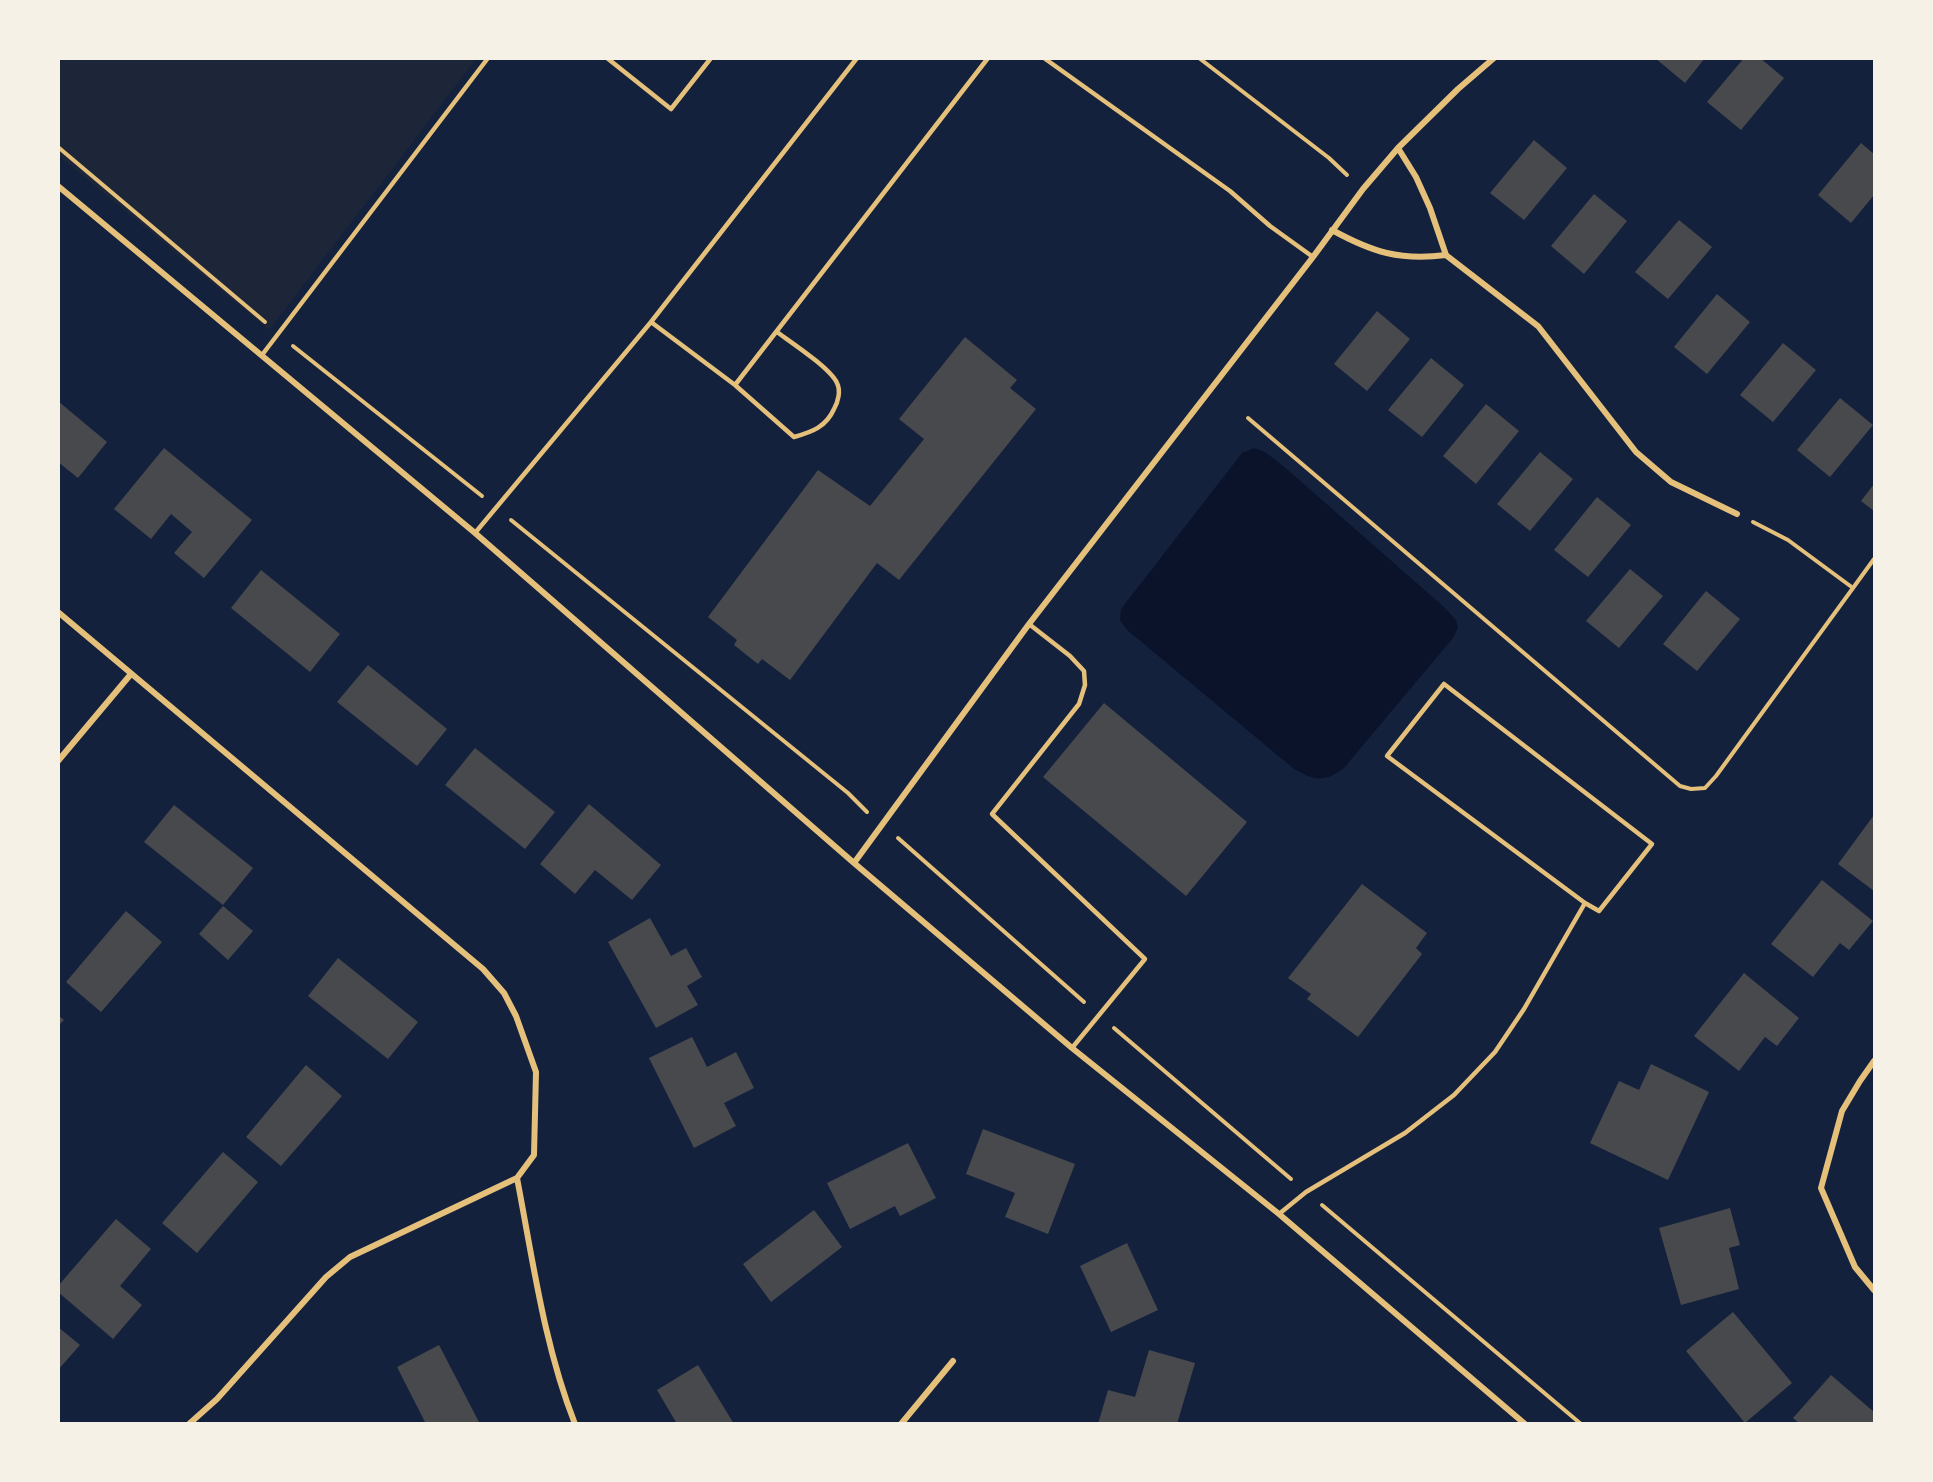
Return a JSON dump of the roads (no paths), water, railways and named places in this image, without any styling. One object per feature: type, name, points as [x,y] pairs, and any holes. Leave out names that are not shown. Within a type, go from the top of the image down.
[{"type":"street","points":[[854,863],[1029,624],[1363,189],[1398,148],[1458,89],[1494,58]]},
{"type":"street","points":[[1398,148],[1416,177],[1430,208],[1446,255],[1538,326],[1636,453],[1671,482],[1737,514]]},
{"type":"street","points":[[58,186],[476,533],[854,863],[1072,1048],[1279,1214],[1525,1424]]},
{"type":"street","points":[[1332,230],[1360,246],[1392,256],[1422,258],[1446,255]]},
{"type":"street","points":[[58,612],[483,969],[504,993],[516,1016],[536,1072],[534,1155],[517,1178],[350,1257],[326,1277],[217,1399],[189,1424]]},
{"type":"street","points":[[58,761],[131,674]]},
{"type":"street","points":[[1875,1061],[1842,1111],[1821,1188],[1855,1267],[1875,1290]]},
{"type":"street","points":[[517,1178],[548,1342],[565,1400],[575,1424]]},
{"type":"street","points":[[901,1424],[953,1361]]},
{"type":"lane","points":[[262,355],[488,58]]},
{"type":"lane","points":[[607,58],[671,109],[711,58]]},
{"type":"lane","points":[[476,533],[651,322],[857,58]]},
{"type":"lane","points":[[735,385],[988,58]]},
{"type":"lane","points":[[1044,58],[1230,191],[1270,226],[1313,257]]},
{"type":"lane","points":[[651,322],[735,385],[794,436],[813,432],[830,418],[838,400],[838,384],[830,373],[777,332]]},
{"type":"lane","points":[[1029,624],[1077,663],[1084,671],[1084,685],[1079,704],[992,814],[1145,959],[1072,1048]]},
{"type":"lane","points":[[1444,684],[1652,844],[1599,911],[1585,903],[1387,756],[1444,684]]},
{"type":"lane","points":[[1279,1214],[1306,1192],[1405,1133],[1454,1095],[1471,1078],[1496,1052],[1524,1009],[1585,903]]}]
